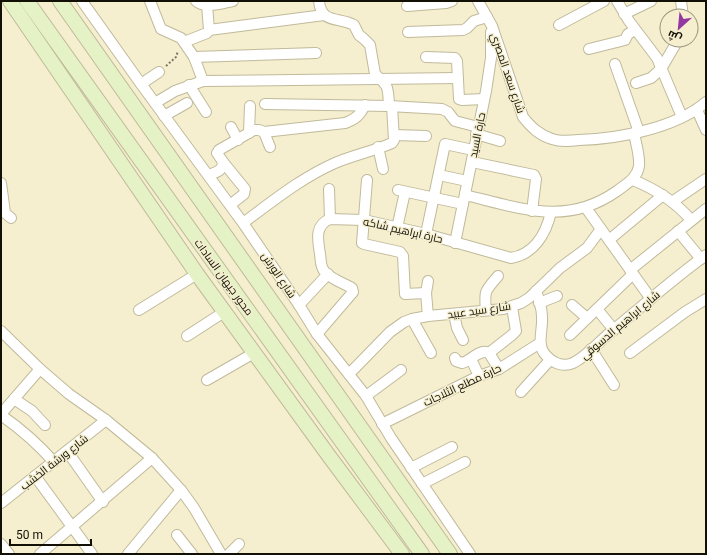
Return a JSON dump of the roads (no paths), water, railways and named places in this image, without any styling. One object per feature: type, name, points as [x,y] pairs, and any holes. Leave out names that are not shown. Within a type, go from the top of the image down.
[{"type":"main road","points":[[10,1],[197,274],[402,554]]},
{"type":"main road","name":"محور جيهان السادات","points":[[27,1],[422,554]]},
{"type":"main road","points":[[60,1],[450,554]]},
{"type":"main road","points":[[385,502],[407,554]]},
{"type":"street","name":"شارع الورش","points":[[82,1],[243,223],[317,334],[366,396],[382,424],[470,554]]},
{"type":"street","points":[[150,1],[161,29],[164,32],[180,39],[194,57],[203,81]]},
{"type":"street","points":[[196,1],[207,5],[233,1]]},
{"type":"street","points":[[243,223],[288,188],[311,175],[353,156],[392,143],[394,135],[388,88],[384,81],[375,74],[370,45],[359,35],[354,25],[324,15],[321,12],[319,1]]},
{"type":"street","points":[[413,4],[446,4],[452,1]]},
{"type":"street","name":"شارع سعد المصري","points":[[478,1],[489,22],[523,117],[531,127],[552,139],[564,141],[596,140],[637,133],[682,117],[697,110],[706,102]]},
{"type":"street","points":[[559,25],[604,1]]},
{"type":"street","points":[[617,1],[635,30],[657,58],[682,117]]},
{"type":"street","points":[[624,14],[650,1]]},
{"type":"street","points":[[207,5],[209,30]]},
{"type":"street","points":[[180,39],[207,33],[209,30],[324,15]]},
{"type":"street","points":[[408,32],[463,30],[467,28],[474,20],[489,22]]},
{"type":"street","name":"حارة السيد","points":[[455,243],[472,162],[491,58],[489,22]]},
{"type":"street","points":[[589,49],[624,40],[628,34],[635,30]]},
{"type":"street","points":[[636,83],[651,78],[661,69],[673,48]]},
{"type":"street","points":[[194,57],[316,53]]},
{"type":"street","points":[[426,57],[455,58],[457,61],[459,98],[462,100],[484,99]]},
{"type":"street","points":[[397,228],[402,191],[434,198],[464,200],[532,211],[563,212],[586,208],[609,196],[633,180],[637,174],[639,160],[637,133],[615,64]]},
{"type":"street","points":[[141,84],[159,72]]},
{"type":"street","points":[[155,103],[175,91],[203,81],[458,78]]},
{"type":"street","points":[[189,85],[206,112]]},
{"type":"street","points":[[164,116],[187,103]]},
{"type":"street","points":[[265,104],[365,105],[442,109],[448,112],[455,121],[500,141]]},
{"type":"street","points":[[230,205],[244,194],[245,189],[218,155],[218,151],[254,130],[264,132],[346,123],[355,120],[361,114],[365,105]]},
{"type":"street","points":[[250,106],[250,133]]},
{"type":"street","points":[[697,110],[706,130]]},
{"type":"street","points":[[231,126],[238,140]]},
{"type":"street","points":[[264,132],[270,147]]},
{"type":"street","points":[[394,135],[426,136]]},
{"type":"street","points":[[426,234],[445,144],[473,150]]},
{"type":"street","points":[[378,148],[383,169]]},
{"type":"street","points":[[208,175],[221,170],[223,162]]},
{"type":"street","points":[[472,162],[534,175],[536,179],[532,211]]},
{"type":"street","points":[[439,175],[468,180]]},
{"type":"street","points":[[672,202],[706,179]]},
{"type":"street","points":[[367,180],[361,241],[363,244],[400,252],[403,254],[404,292],[407,294],[426,293]]},
{"type":"street","points":[[633,180],[648,186],[663,195],[690,220]]},
{"type":"street","points":[[1,183],[5,213],[11,218]]},
{"type":"street","points":[[317,334],[353,292],[352,288],[328,274],[322,268],[317,236],[322,223],[330,219],[329,189]]},
{"type":"street","points":[[609,240],[663,195]]},
{"type":"street","points":[[586,208],[651,299]]},
{"type":"street","points":[[570,335],[632,272],[690,220],[706,209]]},
{"type":"street","name":"حارة ابراهيم شاكه","points":[[330,219],[364,220],[426,234],[511,258],[519,257],[536,245],[543,236],[548,224],[550,212]]},
{"type":"street","name":"شارع سيد عبيد","points":[[349,374],[396,326],[412,319],[428,316],[503,309],[512,307],[529,298],[560,268],[587,248],[601,229]]},
{"type":"street","points":[[678,231],[703,257]]},
{"type":"street","name":"شارع ابراهيم الدسوقي","points":[[550,360],[564,365],[572,364],[703,257]]},
{"type":"street","points":[[139,310],[197,274]]},
{"type":"street","points":[[299,305],[328,274]]},
{"type":"street","points":[[486,310],[485,294],[498,276]]},
{"type":"street","points":[[428,281],[426,293],[428,316]]},
{"type":"street","points":[[521,392],[550,360],[543,352],[540,343],[542,318],[536,291]]},
{"type":"street","points":[[539,303],[557,296]]},
{"type":"street","points":[[630,353],[706,299]]},
{"type":"street","points":[[572,305],[587,318]]},
{"type":"street","points":[[489,353],[514,333],[516,328],[512,307]]},
{"type":"street","points":[[597,309],[614,330]]},
{"type":"street","points":[[187,336],[224,312]]},
{"type":"street","points":[[454,314],[457,328],[463,340]]},
{"type":"street","points":[[412,319],[431,353]]},
{"type":"street","points":[[1,331],[40,369],[69,394],[106,420],[152,458],[181,490],[194,508],[221,554]]},
{"type":"street","name":"حارة مطلع الثلاجات","points":[[382,424],[479,376],[499,368],[540,343]]},
{"type":"street","points":[[591,349],[614,386]]},
{"type":"street","points":[[455,358],[456,361],[462,363],[484,351],[489,353],[499,368]]},
{"type":"street","points":[[207,380],[254,353]]},
{"type":"street","points":[[471,359],[479,376]]},
{"type":"street","points":[[5,407],[40,369]]},
{"type":"street","points":[[366,396],[401,370]]},
{"type":"street","points":[[5,407],[32,412],[45,425]]},
{"type":"street","points":[[5,407],[26,434],[54,462]]},
{"type":"street","name":"شارع ورشة الخشب","points":[[1,504],[106,420]]},
{"type":"street","points":[[411,468],[452,447]]},
{"type":"street","points":[[67,451],[103,502]]},
{"type":"street","points":[[40,554],[103,502],[152,458]]},
{"type":"street","points":[[422,484],[465,462]]},
{"type":"street","points":[[35,476],[92,554]]},
{"type":"street","points":[[128,554],[181,490]]},
{"type":"street","points":[[177,535],[192,554]]},
{"type":"street","points":[[1,544],[9,554]]},
{"type":"street","points":[[229,554],[239,544]]}]
